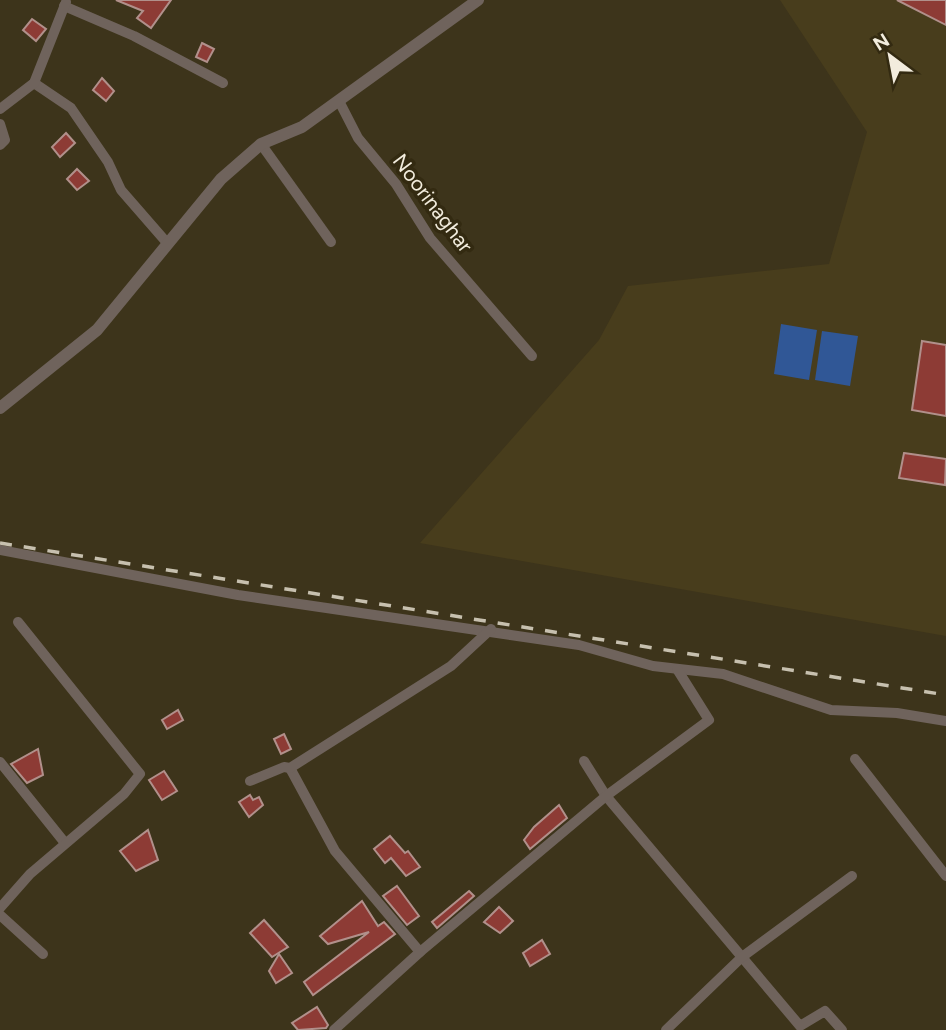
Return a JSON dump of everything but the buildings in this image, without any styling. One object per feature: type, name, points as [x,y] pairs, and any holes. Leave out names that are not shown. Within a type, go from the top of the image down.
[{"type":"street","points":[[0,408],[97,330],[221,179],[261,144],[302,127],[478,0]]},
{"type":"street","points":[[0,109],[34,83],[66,3],[223,83]]},
{"type":"street","points":[[34,83],[71,108],[108,162],[121,190],[168,244]]},
{"type":"street","name":"Noorinaghar","points":[[339,101],[358,138],[396,184],[430,238],[532,356]]},
{"type":"street","points":[[0,124],[5,140],[0,145]]},
{"type":"street","points":[[261,144],[331,242]]},
{"type":"street","points":[[0,550],[238,595],[336,608],[421,624],[491,629],[579,645],[653,666],[723,674],[831,710],[897,713],[946,721]]},
{"type":"street","points":[[0,908],[30,874],[124,794],[140,774],[18,622]]},
{"type":"street","points":[[250,781],[284,767],[290,768],[451,666],[491,629]]},
{"type":"street","points":[[334,1030],[420,952],[606,796],[709,720],[677,669]]},
{"type":"street","points":[[855,759],[946,877]]},
{"type":"street","points":[[584,761],[606,796],[800,1026],[825,1011],[842,1030]]},
{"type":"street","points":[[0,762],[65,843]]},
{"type":"street","points":[[290,768],[335,851],[420,952]]},
{"type":"street","points":[[666,1030],[742,957],[852,876]]},
{"type":"street","points":[[0,915],[43,954]]},
{"type":"shaded area","points":[[780,0],[946,0],[946,636],[420,543],[599,340],[628,286],[829,264],[867,132]]},
{"type":"water","points":[[781,324],[817,330],[809,380],[774,374]]},
{"type":"water","points":[[822,331],[858,336],[850,386],[815,380]]},
{"type":"railway","points":[[0,543],[946,695]]}]
